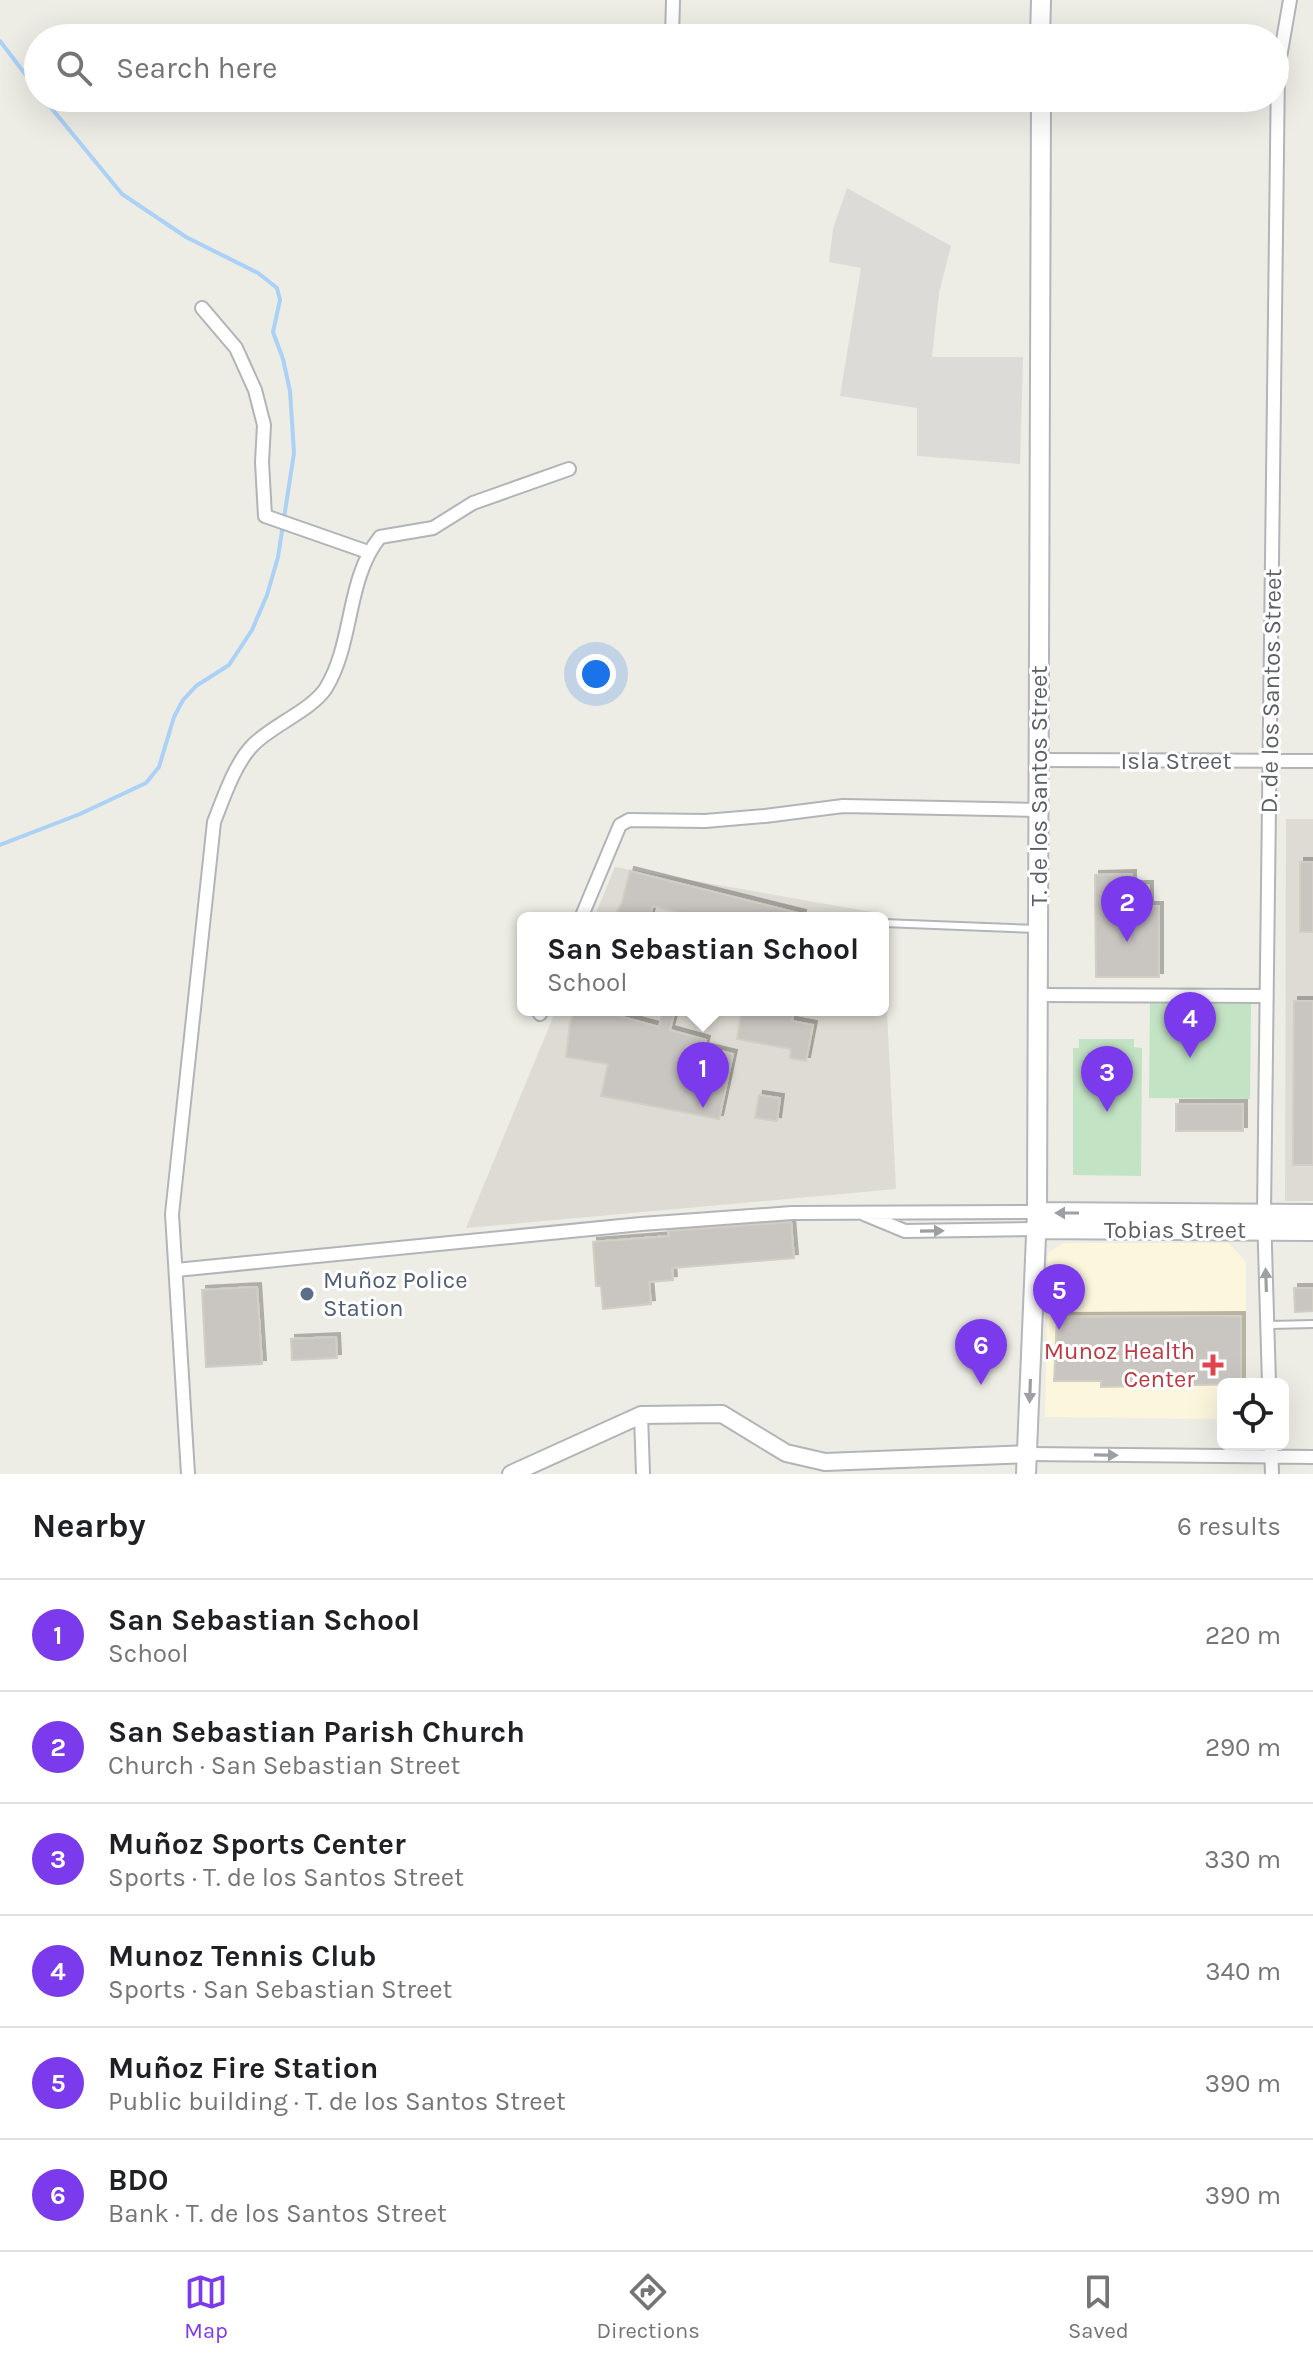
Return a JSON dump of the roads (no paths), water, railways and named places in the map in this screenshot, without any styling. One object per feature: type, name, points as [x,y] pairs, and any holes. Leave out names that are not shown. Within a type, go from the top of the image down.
[{"type":"main road","points":[[1040,24],[1041,0]]},
{"type":"main road","name":"T. de los Santos Street","points":[[1026,1474],[1037,1221],[1041,112]]},
{"type":"main road","name":"Tobias Street","points":[[1037,1221],[1264,1222],[1313,1214]]},
{"type":"main road","name":"Tobias Street","points":[[1264,1222],[1313,1231]]},
{"type":"street","points":[[672,24],[673,0]]},
{"type":"street","name":"D. de los Santos Street","points":[[1286,24],[1290,0]]},
{"type":"street","name":"D. de los Santos Street","points":[[1269,1378],[1264,1222],[1278,112]]},
{"type":"street","points":[[202,308],[236,348],[255,390],[264,425],[262,462],[265,516],[368,552]]},
{"type":"street","points":[[188,1474],[172,1214],[214,822],[226,789],[252,745],[325,690],[338,660],[368,552],[380,537],[433,528],[473,503],[569,469]]},
{"type":"street","name":"Isla Street","points":[[1039,760],[1313,761]]},
{"type":"street","points":[[584,912],[620,825],[626,820],[705,821],[843,806],[1039,810]]},
{"type":"street","points":[[1038,995],[1266,996]]},
{"type":"street","points":[[176,1270],[641,1224],[792,1213],[858,1212],[1037,1221]]},
{"type":"street","points":[[858,1212],[905,1231],[1037,1221]]},
{"type":"street","points":[[512,1474],[641,1415],[722,1414],[786,1453],[825,1462],[1028,1454],[1271,1450],[1313,1457]]},
{"type":"street","points":[[641,1415],[643,1473]]},
{"type":"street","points":[[1271,1450],[1272,1474]]},
{"type":"lane","points":[[889,923],[1039,929]]},
{"type":"lane","points":[[1267,1325],[1313,1324]]},
{"type":"waterway","points":[[0,41],[24,73]]},
{"type":"waterway","points":[[0,845],[80,814],[146,783],[159,767],[174,717],[183,700],[196,686],[229,665],[252,630],[278,557],[294,453],[290,391],[273,332],[280,300],[277,288],[258,273],[186,237],[122,194],[55,112]]},
{"type":"place","name":"San Sebastian Parish Church","points":[[1127,942]]},
{"type":"place","name":"Munoz Tennis Club","points":[[1190,1058]]},
{"type":"place","name":"San Sebastian School","points":[[703,1108]]},
{"type":"place","name":"Muñoz Sports Center","points":[[1107,1112]]},
{"type":"place","name":"Muñoz Police Station","points":[[307,1294]]},
{"type":"place","name":"Muñoz Fire Station","points":[[1059,1330]]},
{"type":"place","name":"Munoz Health Center","points":[[1213,1365]]},
{"type":"place","name":"BDO","points":[[981,1385]]}]
